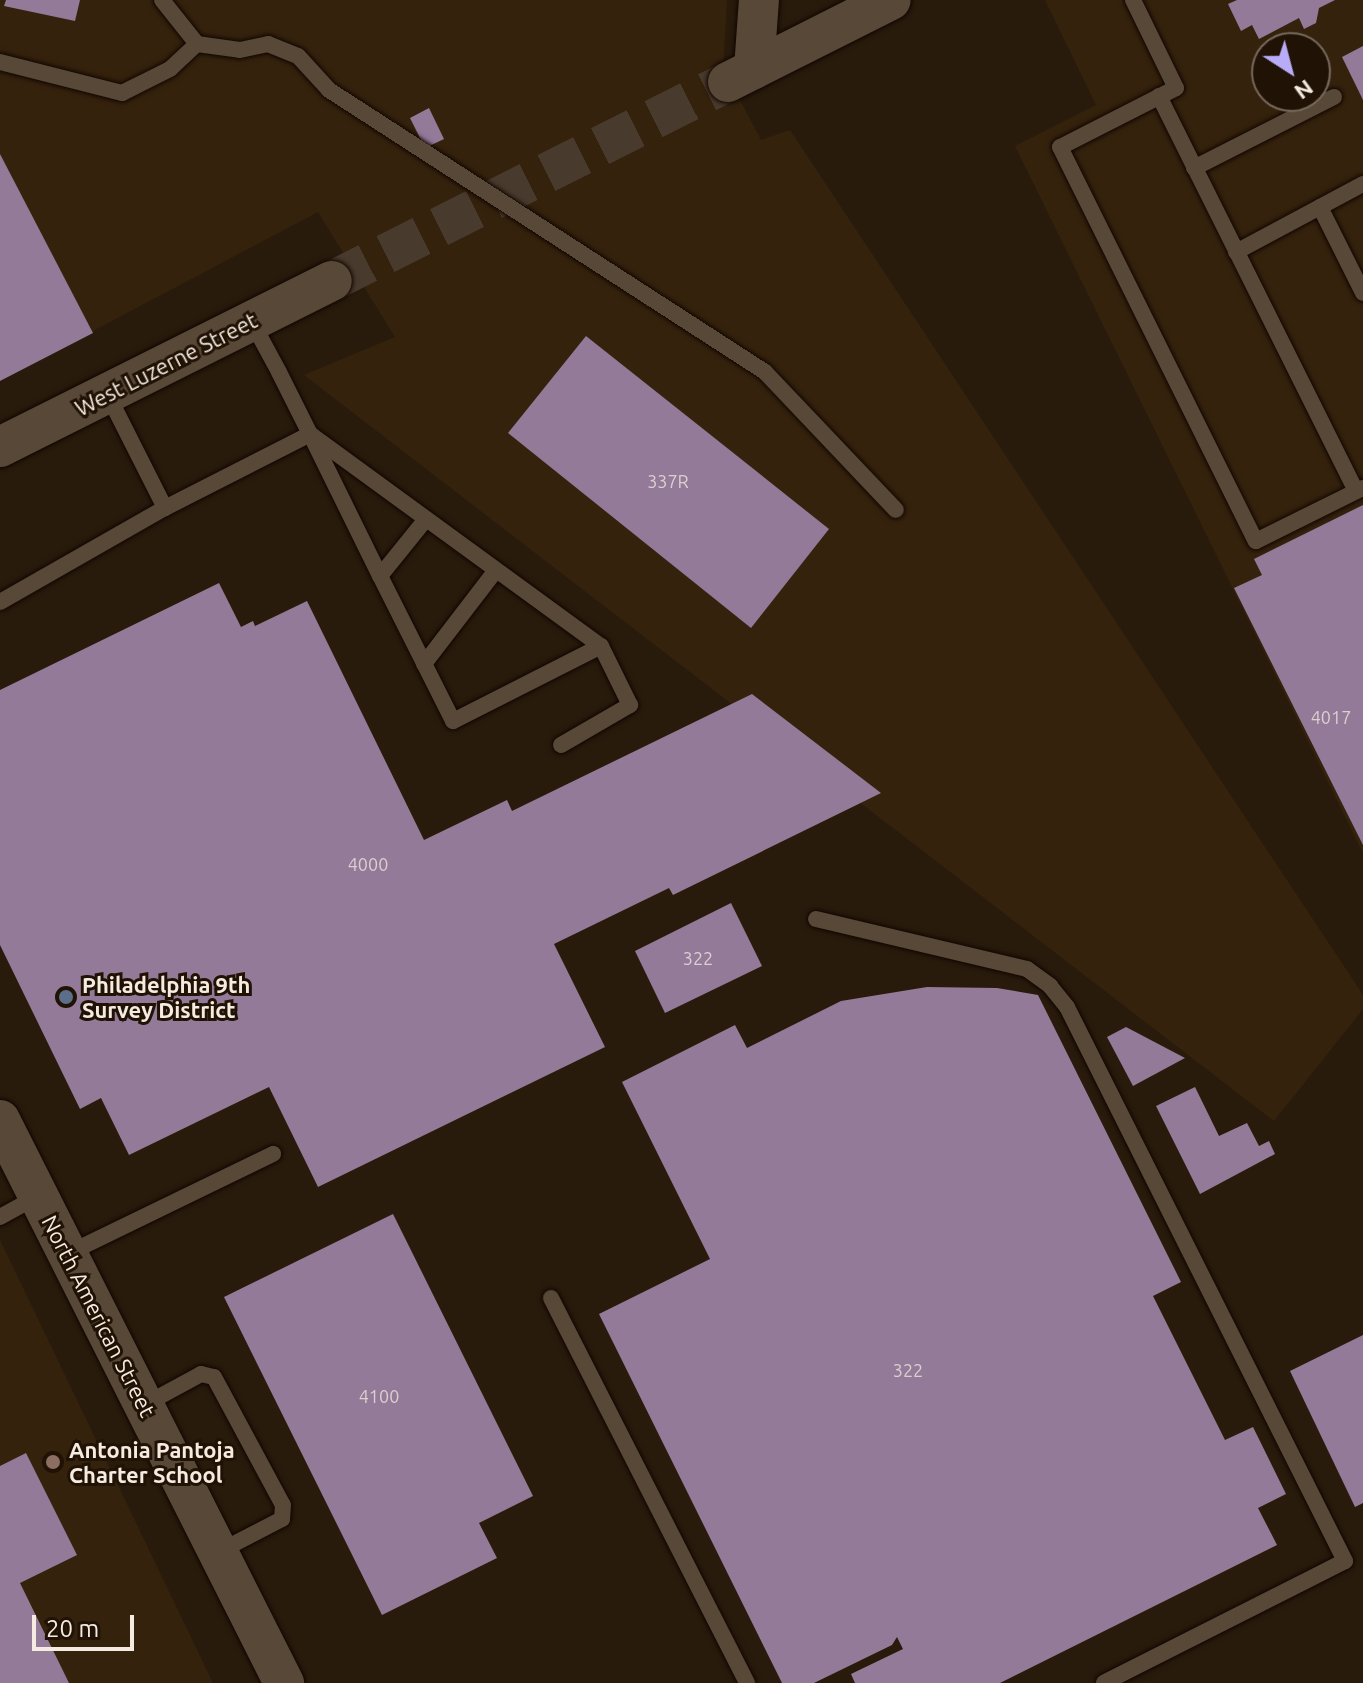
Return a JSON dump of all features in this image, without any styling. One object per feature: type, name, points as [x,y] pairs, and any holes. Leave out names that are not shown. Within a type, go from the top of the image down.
[{"type":"street","points":[[759,0],[741,75],[891,0]]},
{"type":"street","name":"West Luzerne Street","points":[[0,447],[332,281]]},
{"type":"street","name":"North American Street","points":[[0,1120],[284,1683]]},
{"type":"lane","points":[[162,0],[197,44],[240,50],[268,44],[298,56],[329,90],[765,372],[896,510]]},
{"type":"lane","points":[[1133,0],[1176,88],[1159,96],[1060,147],[1256,541],[1359,490],[1159,96]]},
{"type":"lane","points":[[0,62],[122,93],[170,69],[197,44]]},
{"type":"lane","points":[[1194,168],[1334,97]]},
{"type":"lane","points":[[1236,252],[1363,184]]},
{"type":"lane","points":[[1320,207],[1363,293]]},
{"type":"lane","points":[[252,321],[453,721],[601,646]]},
{"type":"lane","points":[[107,393],[165,508]]},
{"type":"lane","points":[[0,602],[165,508],[310,434]]},
{"type":"lane","points":[[310,434],[601,646],[630,705],[561,745]]},
{"type":"lane","points":[[380,576],[426,519]]},
{"type":"lane","points":[[424,664],[496,570]]},
{"type":"lane","points":[[816,919],[1027,969],[1050,986],[1067,1007],[1345,1561],[1104,1683]]},
{"type":"lane","points":[[67,1254],[273,1154]]},
{"type":"lane","points":[[0,1217],[38,1196]]},
{"type":"lane","points":[[551,1298],[747,1683]]},
{"type":"lane","points":[[144,1405],[201,1374],[214,1377],[283,1505],[282,1519],[218,1552]]},
{"type":"shaded area","points":[[0,0],[727,0],[723,68],[761,140],[790,130],[1363,995],[1363,1009],[1274,1121],[304,375],[395,337],[318,212],[0,380]]},
{"type":"shaded area","points":[[1045,0],[1363,0],[1363,853],[1015,146],[1096,105]]},
{"type":"shaded area","name":"Antonia Pantoja Charter School","points":[[0,1240],[213,1683],[0,1683]]},
{"type":"building","points":[[6,0],[80,0],[75,21],[4,6]]},
{"type":"building","points":[[1237,0],[1335,0],[1319,8],[1316,23],[1304,29],[1299,18],[1272,32],[1256,32],[1252,25],[1241,31],[1228,4]]},
{"type":"building","points":[[1363,46],[1363,100],[1342,57]]},
{"type":"building","points":[[429,108],[444,139],[425,148],[410,118]]},
{"type":"building","points":[[0,154],[93,333],[0,381]]},
{"type":"building","points":[[586,336],[829,529],[751,628],[508,433]]},
{"type":"building","points":[[1363,505],[1363,845],[1234,588],[1262,575],[1254,559]]},
{"type":"building","points":[[219,583],[241,627],[253,621],[255,626],[307,601],[424,840],[507,800],[512,811],[752,694],[881,793],[673,895],[669,888],[554,944],[605,1047],[318,1187],[269,1087],[129,1155],[101,1098],[80,1109],[0,945],[0,690]]},
{"type":"building","points":[[731,903],[762,966],[665,1013],[635,951]]},
{"type":"building","points":[[927,987],[997,988],[1038,995],[1181,1282],[1153,1296],[1225,1440],[1253,1427],[1286,1494],[1258,1508],[1277,1545],[1000,1683],[855,1683],[851,1674],[903,1649],[897,1637],[892,1645],[814,1683],[782,1683],[599,1314],[710,1259],[622,1082],[735,1025],[747,1048],[841,1001]]},
{"type":"building","points":[[1126,1027],[1185,1058],[1133,1086],[1107,1037]]},
{"type":"building","points":[[1195,1087],[1219,1136],[1247,1123],[1259,1146],[1269,1141],[1275,1154],[1200,1194],[1156,1106]]},
{"type":"building","points":[[393,1214],[533,1496],[479,1523],[497,1558],[382,1615],[224,1297]]},
{"type":"building","points":[[1363,1335],[1363,1503],[1355,1507],[1290,1371]]},
{"type":"building","name":"Antonia Pantoja Charter School","points":[[26,1453],[77,1555],[20,1583],[69,1683],[0,1683],[0,1466]]},
{"type":"tunnel","points":[[332,281],[728,82]]},
{"type":"place","name":"Philadelphia 9th Survey District","points":[[66,997]]},
{"type":"place","name":"Antonia Pantoja Charter School","points":[[53,1462]]}]
